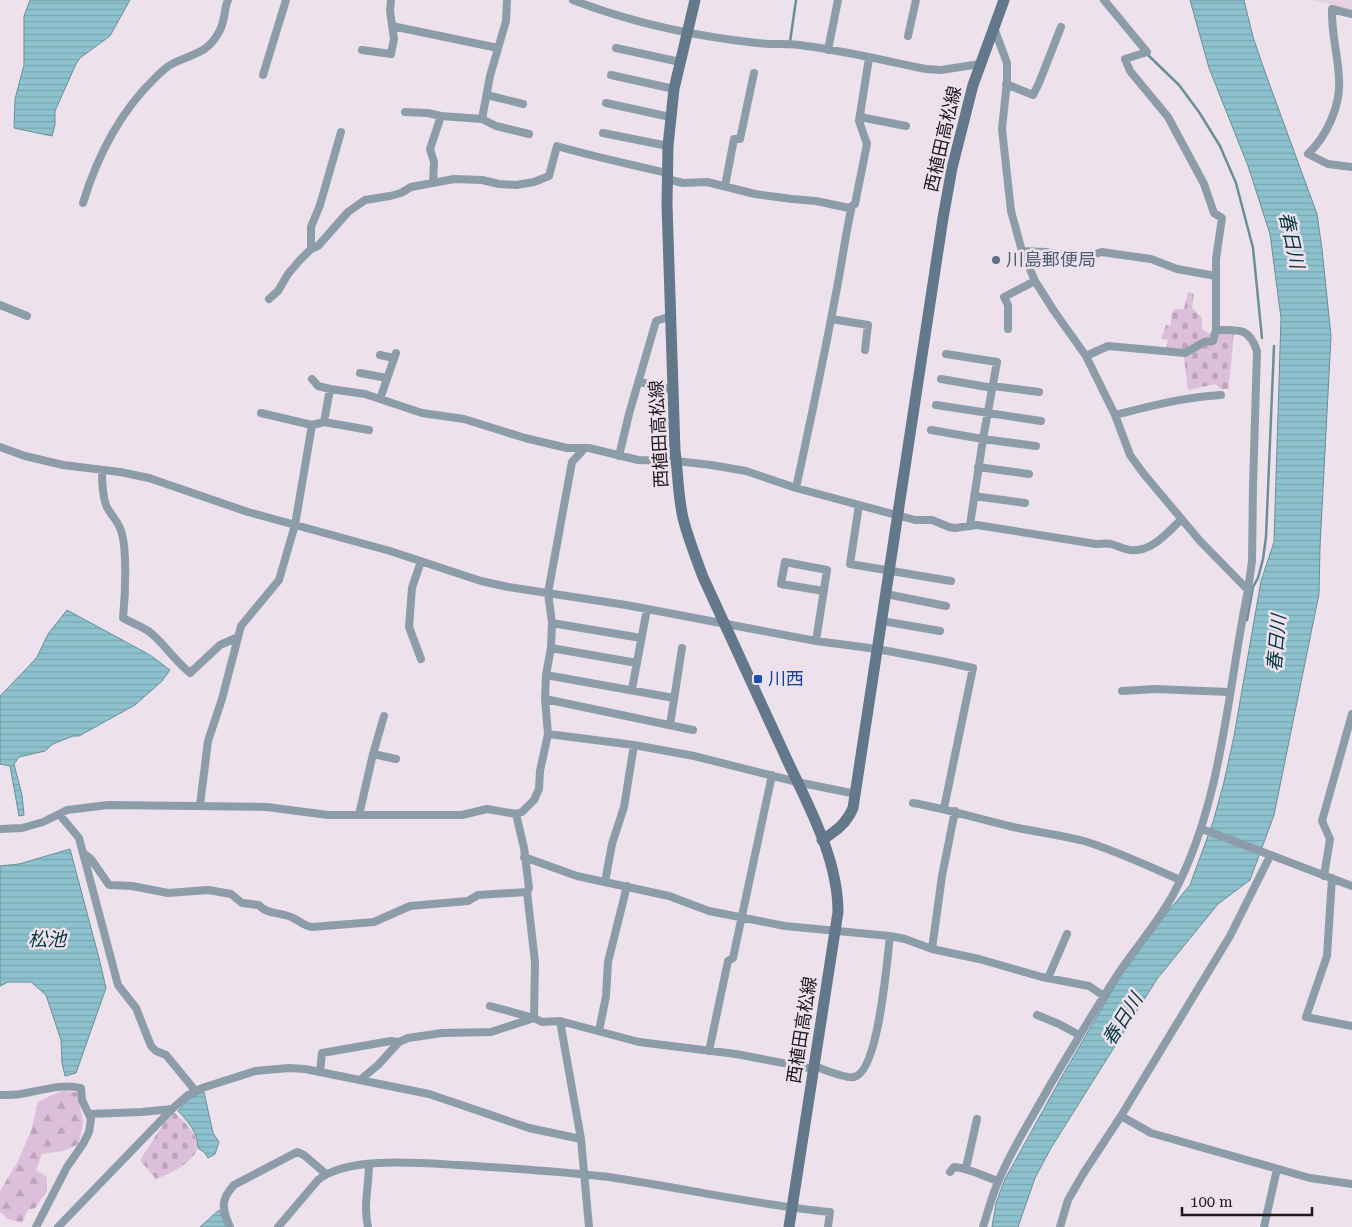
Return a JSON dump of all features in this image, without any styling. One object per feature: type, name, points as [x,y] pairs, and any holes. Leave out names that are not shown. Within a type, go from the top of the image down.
[{"type":"main road","name":"西植田高松線","points":[[695,0],[674,89],[668,146],[667,176],[673,390],[678,486],[690,544],[703,577],[797,782],[831,861],[836,880],[838,912],[789,1227]]},
{"type":"main road","name":"西植田高松線","points":[[822,840],[848,819],[853,808],[952,168],[980,64],[1004,0]]},
{"type":"street","points":[[83,203],[92,173],[123,115],[141,93],[171,64],[203,52],[211,44],[221,29],[228,0]]},
{"type":"street","points":[[262,75],[286,0]]},
{"type":"street","points":[[362,50],[391,54],[394,38],[390,11],[391,0]]},
{"type":"street","points":[[482,119],[486,95],[506,21],[507,0]]},
{"type":"street","points":[[573,0],[606,13],[687,33],[758,43],[805,46],[934,70],[980,64]]},
{"type":"street","points":[[828,50],[838,0]]},
{"type":"street","points":[[908,36],[916,0]]},
{"type":"street","points":[[1086,356],[1108,346],[1185,353],[1204,342],[1212,341],[1216,330],[1216,260],[1222,218],[1214,213],[1204,184],[1168,118],[1130,71],[1125,59],[1146,52],[1104,0]]},
{"type":"street","points":[[1352,14],[1332,9],[1331,22],[1339,80],[1338,94],[1327,128],[1319,143],[1308,154],[1328,164],[1352,167]]},
{"type":"street","points":[[392,26],[498,48]]},
{"type":"street","points":[[1006,84],[1033,94],[1061,27]]},
{"type":"street","points":[[994,28],[1007,63],[1002,129],[1011,211],[1022,251],[1035,280],[1086,356],[1116,415],[1130,455],[1200,540],[1248,590]]},
{"type":"street","points":[[616,48],[680,62]]},
{"type":"street","points":[[796,488],[843,258],[846,230],[852,206],[855,204],[867,144],[859,121],[869,58]]},
{"type":"street","points":[[725,186],[734,139],[740,139],[754,73]]},
{"type":"street","points":[[611,76],[674,89]]},
{"type":"street","points":[[486,95],[523,104]]},
{"type":"street","points":[[606,103],[670,117]]},
{"type":"street","points":[[405,112],[482,119],[496,126],[529,134]]},
{"type":"street","points":[[434,182],[434,162],[430,149],[441,116]]},
{"type":"street","points":[[860,117],[906,126]]},
{"type":"street","points":[[311,249],[311,227],[320,205],[325,183],[342,132]]},
{"type":"street","points":[[603,133],[668,146]]},
{"type":"street","points":[[269,299],[278,291],[288,274],[311,249],[318,246],[348,212],[365,200],[401,193],[411,187],[454,179],[482,180],[516,185],[534,182],[549,176],[557,146],[667,176],[683,183],[707,182],[764,195],[816,201],[850,208],[852,206]]},
{"type":"street","points":[[1022,251],[1046,252],[1080,258],[1102,252],[1151,259],[1177,269],[1216,276]]},
{"type":"street","points":[[1008,329],[1008,305],[1004,297],[1035,280]]},
{"type":"street","points":[[0,305],[26,316]]},
{"type":"street","points":[[619,456],[656,321],[671,316]]},
{"type":"street","points":[[831,319],[868,325],[865,350]]},
{"type":"street","points":[[983,1227],[998,1181],[1010,1157],[1104,996],[1161,916],[1204,830],[1216,776],[1252,561],[1257,351],[1253,339],[1241,330],[1216,330]]},
{"type":"street","points":[[946,354],[997,362],[978,467],[970,525]]},
{"type":"street","points":[[380,355],[395,355],[380,399]]},
{"type":"street","points":[[360,373],[387,378]]},
{"type":"street","points":[[312,379],[318,386],[365,394],[422,413],[464,420],[566,448],[585,448],[638,460],[676,461],[746,471],[796,488],[915,520],[935,521],[949,527],[956,528],[970,525],[1096,544],[1110,544],[1128,550],[1138,550],[1145,549],[1155,543],[1182,519]]},
{"type":"street","points":[[941,379],[1039,392]]},
{"type":"street","points":[[640,382],[673,390]]},
{"type":"street","points":[[324,422],[330,389]]},
{"type":"street","points":[[1116,415],[1167,402],[1200,396],[1221,395]]},
{"type":"street","points":[[936,405],[1041,421]]},
{"type":"street","points":[[261,413],[312,425],[324,422],[369,430]]},
{"type":"street","points":[[200,805],[208,741],[241,626],[279,580],[295,525],[312,425]]},
{"type":"street","points":[[931,430],[1036,446]]},
{"type":"street","points":[[0,447],[63,466],[149,478],[248,512],[363,543],[481,581],[548,594],[647,609],[816,641],[877,649],[973,668],[944,808]]},
{"type":"street","points":[[566,448],[572,462]]},
{"type":"street","points":[[0,829],[22,828],[43,822],[67,810],[108,805],[267,807],[328,815],[462,815],[486,809],[516,814],[522,812],[534,800],[539,789],[540,771],[548,734],[545,699],[552,623],[548,594],[572,462],[585,448]]},
{"type":"street","points":[[978,467],[1029,474]]},
{"type":"street","points":[[102,470],[106,505],[121,529],[124,545],[125,595],[123,618],[150,632],[178,664],[190,673],[220,645],[238,638]]},
{"type":"street","points":[[974,496],[1025,503]]},
{"type":"street","points":[[859,505],[850,564],[951,582]]},
{"type":"street","points":[[421,561],[412,588],[409,627],[421,659]]},
{"type":"street","points":[[816,641],[824,591],[827,570],[784,562],[781,584],[824,591]]},
{"type":"street","points":[[886,594],[946,606]]},
{"type":"street","points":[[632,689],[647,609]]},
{"type":"street","points":[[882,621],[940,631]]},
{"type":"street","points":[[552,623],[641,638]]},
{"type":"street","points":[[551,648],[637,663]]},
{"type":"street","points":[[670,725],[682,648]]},
{"type":"street","points":[[546,675],[674,698]]},
{"type":"street","points":[[1122,692],[1155,689],[1229,692]]},
{"type":"street","points":[[545,699],[693,730]]},
{"type":"street","points":[[1352,714],[1322,821],[1330,839],[1326,956],[1306,1017],[1352,1026]]},
{"type":"street","points":[[359,815],[384,716]]},
{"type":"street","points":[[548,734],[634,744],[856,794]]},
{"type":"street","points":[[605,882],[612,844],[624,807],[634,744]]},
{"type":"street","points":[[373,754],[396,759]]},
{"type":"street","points":[[709,1051],[728,961],[733,958],[743,917],[772,775]]},
{"type":"street","points":[[913,802],[1084,842],[1128,857],[1180,880]]},
{"type":"street","points":[[932,949],[942,876],[955,811]]},
{"type":"street","points":[[60,814],[78,838],[118,986],[136,1008],[151,1046],[156,1051],[166,1055],[194,1089]]},
{"type":"street","points":[[516,814],[529,888],[527,892],[535,962],[534,1018]]},
{"type":"street","points":[[1204,830],[1352,886]]},
{"type":"street","points":[[83,853],[95,863],[109,885],[132,886],[168,893],[208,890],[231,894],[242,903],[259,904],[263,910],[293,917],[305,926],[312,927],[374,922],[410,906],[468,900],[478,895],[527,892]]},
{"type":"street","points":[[1060,1227],[1072,1194],[1083,1174],[1121,1116],[1230,936],[1269,855]]},
{"type":"street","points":[[524,857],[577,876],[669,896],[709,911],[765,923],[905,939],[932,949],[979,959],[1048,978],[1089,986],[1104,996]]},
{"type":"street","points":[[599,1031],[606,996],[608,962],[627,886]]},
{"type":"street","points":[[1048,978],[1066,934]]},
{"type":"street","points":[[490,1006],[542,1022],[560,1021],[639,1042],[736,1054],[856,1077],[862,1072],[871,1053],[877,1029],[890,936]]},
{"type":"street","points":[[1037,1015],[1080,1035]]},
{"type":"street","points":[[360,1080],[378,1065],[399,1042],[408,1038],[429,1034],[491,1032],[534,1018]]},
{"type":"street","points":[[560,1021],[581,1139],[589,1227]]},
{"type":"street","points":[[320,1072],[322,1054],[391,1041],[399,1042]]},
{"type":"street","points":[[58,1227],[172,1109],[188,1095],[202,1088],[255,1071],[289,1068],[320,1072],[429,1094],[529,1128],[581,1139]]},
{"type":"street","points":[[0,1095],[19,1094],[50,1088],[81,1088],[82,1100],[91,1118],[89,1132],[83,1144],[66,1167],[36,1227]]},
{"type":"street","points":[[89,1114],[172,1109]]},
{"type":"street","points":[[1121,1116],[1151,1133],[1310,1178],[1352,1184]]},
{"type":"street","points":[[966,1168],[977,1118]]},
{"type":"street","points":[[230,1227],[223,1213],[223,1208],[228,1192],[234,1186],[297,1152],[304,1155],[326,1174]]},
{"type":"street","points":[[278,1227],[318,1180],[326,1174],[346,1166],[424,1163],[610,1177],[792,1209],[830,1212],[828,1227]]},
{"type":"street","points":[[368,1227],[365,1213],[369,1183],[369,1164]]},
{"type":"street","points":[[950,1172],[954,1167],[966,1168],[971,1172],[998,1181]]},
{"type":"street","points":[[1264,1227],[1277,1169]]},
{"type":"shaded area","points":[[1312,0],[1352,0],[1352,10]]},
{"type":"green space","points":[[1188,292],[1194,294],[1192,308],[1202,318],[1202,329],[1208,333],[1234,332],[1229,389],[1220,389],[1216,384],[1188,390],[1183,350],[1166,349],[1168,340],[1161,339],[1166,325],[1171,325],[1173,310],[1184,309]]},
{"type":"green space","points":[[61,1091],[77,1092],[83,1122],[79,1144],[63,1151],[42,1154],[36,1170],[47,1177],[47,1191],[35,1208],[28,1210],[22,1223],[8,1219],[0,1212],[0,1191],[18,1161],[31,1131],[38,1102]]},
{"type":"green space","points":[[174,1112],[193,1133],[196,1138],[197,1149],[195,1154],[186,1163],[156,1179],[140,1160],[166,1120]]},
{"type":"water","points":[[30,0],[130,0],[110,36],[80,58],[76,64],[55,111],[55,125],[52,136],[14,128],[15,99],[24,65],[24,16]]},
{"type":"water","name":"春日川","points":[[1190,0],[1244,0],[1253,37],[1317,214],[1331,336],[1319,594],[1274,815],[1250,880],[1218,904],[1157,979],[1051,1148],[1035,1178],[1018,1227],[992,1227],[996,1203],[1005,1179],[1061,1078],[1120,977],[1159,922],[1190,885],[1213,822],[1224,782],[1234,736],[1261,581],[1274,542],[1281,318],[1270,234],[1248,166],[1209,68]]},
{"type":"water","points":[[67,610],[150,655],[170,670],[162,681],[135,705],[79,736],[73,736],[53,744],[45,751],[19,757],[14,764],[22,795],[24,815],[19,816],[10,766],[0,764],[0,696],[37,657],[48,634]]},
{"type":"water","name":"松池","points":[[70,849],[106,988],[76,1073],[65,1076],[62,1063],[61,1040],[46,995],[31,982],[8,982],[0,986],[0,866],[19,864]]},
{"type":"water","points":[[204,1092],[213,1133],[219,1142],[215,1154],[208,1158],[198,1148],[194,1132],[178,1111],[189,1099]]},
{"type":"water","points":[[219,1210],[227,1227],[200,1227]]},
{"type":"waterway","points":[[790,42],[796,0]]},
{"type":"waterway","points":[[1148,55],[1179,85],[1199,112],[1220,146],[1236,183],[1253,248],[1262,338]]},
{"type":"waterway","points":[[1247,620],[1253,587],[1258,578],[1263,559],[1266,537],[1274,346]]},
{"type":"place","name":"川島郵便局","points":[[996,260]]},
{"type":"place","name":"川西","points":[[758,679]]}]
